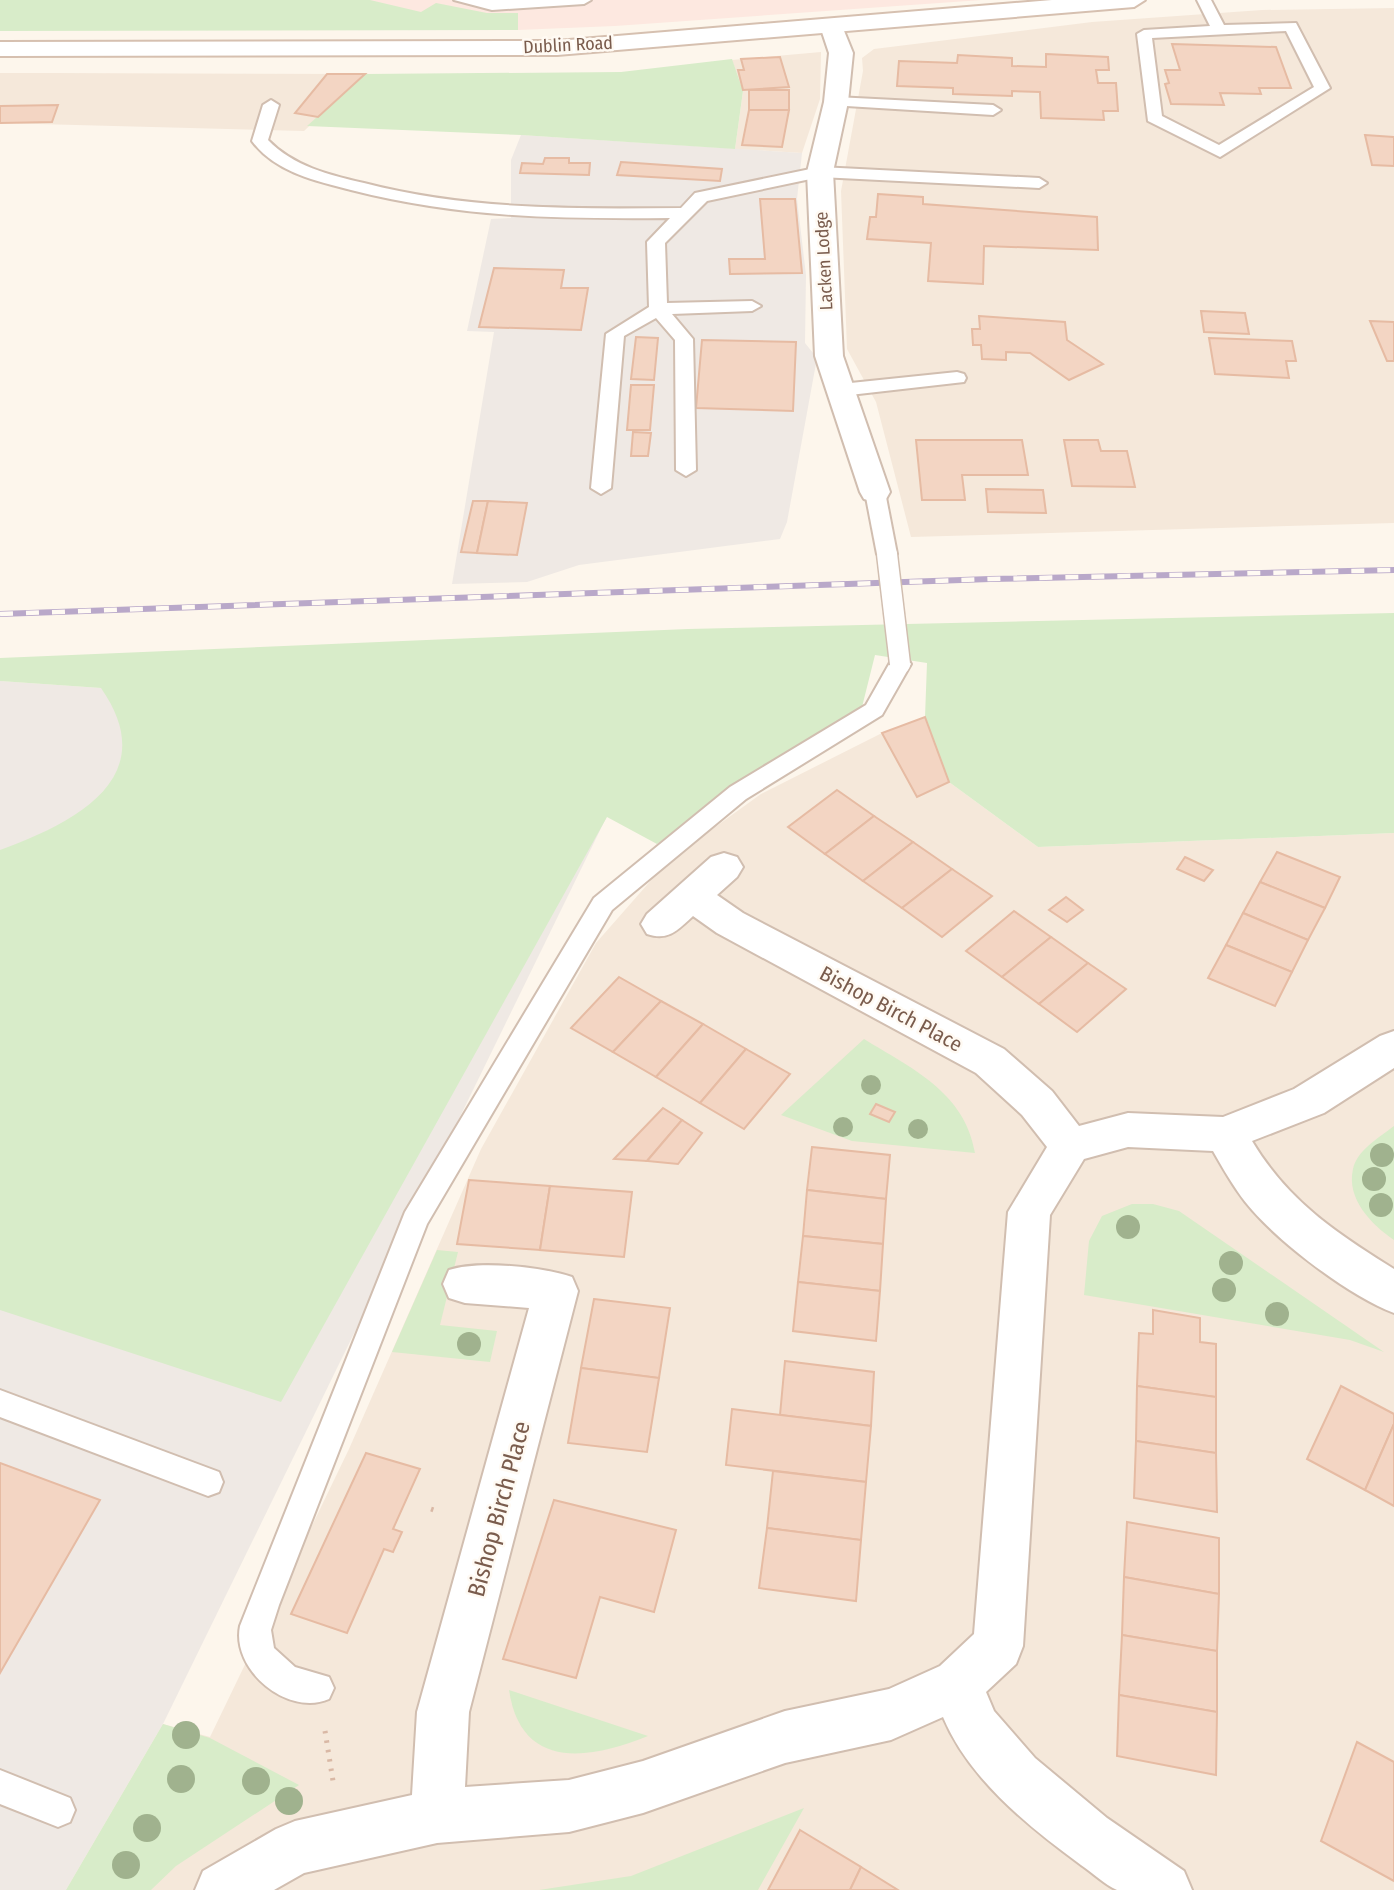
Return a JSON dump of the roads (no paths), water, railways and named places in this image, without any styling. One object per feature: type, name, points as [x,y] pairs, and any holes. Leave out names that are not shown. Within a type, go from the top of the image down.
[{"type":"street","name":"Dublin Road","points":[[0,49],[556,48],[1134,0]]},
{"type":"street","name":"Lacken Lodge","points":[[832,26],[841,53],[836,102],[820,172],[829,356],[875,492]]},
{"type":"street","points":[[660,924],[724,867]]},
{"type":"street","name":"Bishop Birch Place","points":[[692,895],[730,923],[990,1061],[1037,1103],[1070,1146]]},
{"type":"street","points":[[222,1890],[295,1848],[437,1816],[569,1806],[643,1787],[785,1737],[891,1714],[958,1685],[998,1646],[1029,1212],[1070,1146],[1128,1130],[1225,1134],[1309,1101],[1394,1047]]},
{"type":"street","points":[[1225,1134],[1254,1182],[1314,1242],[1394,1293]]},
{"type":"street","name":"Bishop Birch Place","points":[[437,1816],[443,1712],[556,1292],[465,1284]]},
{"type":"street","points":[[958,1685],[974,1728],[1037,1795],[1099,1847],[1165,1890]]},
{"type":"lane","points":[[461,0],[492,6],[584,0]]},
{"type":"lane","points":[[1204,0],[1218,27]]},
{"type":"lane","points":[[1291,26],[1322,88],[1220,152],[1154,118],[1144,34],[1218,27],[1291,26]]},
{"type":"lane","points":[[836,102],[993,110]]},
{"type":"lane","points":[[271,105],[260,141],[265,151],[297,170],[338,182],[462,206],[512,212],[685,213]]},
{"type":"lane","points":[[685,470],[684,339],[658,309],[656,242],[701,197],[820,172],[1039,183]]},
{"type":"lane","points":[[601,488],[615,334],[658,309],[752,306]]},
{"type":"lane","points":[[841,390],[957,378]]},
{"type":"lane","points":[[318,1688],[288,1684],[264,1663],[255,1636],[263,1605],[415,1220],[603,904],[738,793],[874,710],[900,664],[887,554],[875,492]]},
{"type":"lane","points":[[0,1403],[208,1482]]},
{"type":"lane","points":[[0,1787],[58,1810]]},
{"type":"railway","points":[[0,614],[990,579],[1394,570]]}]
